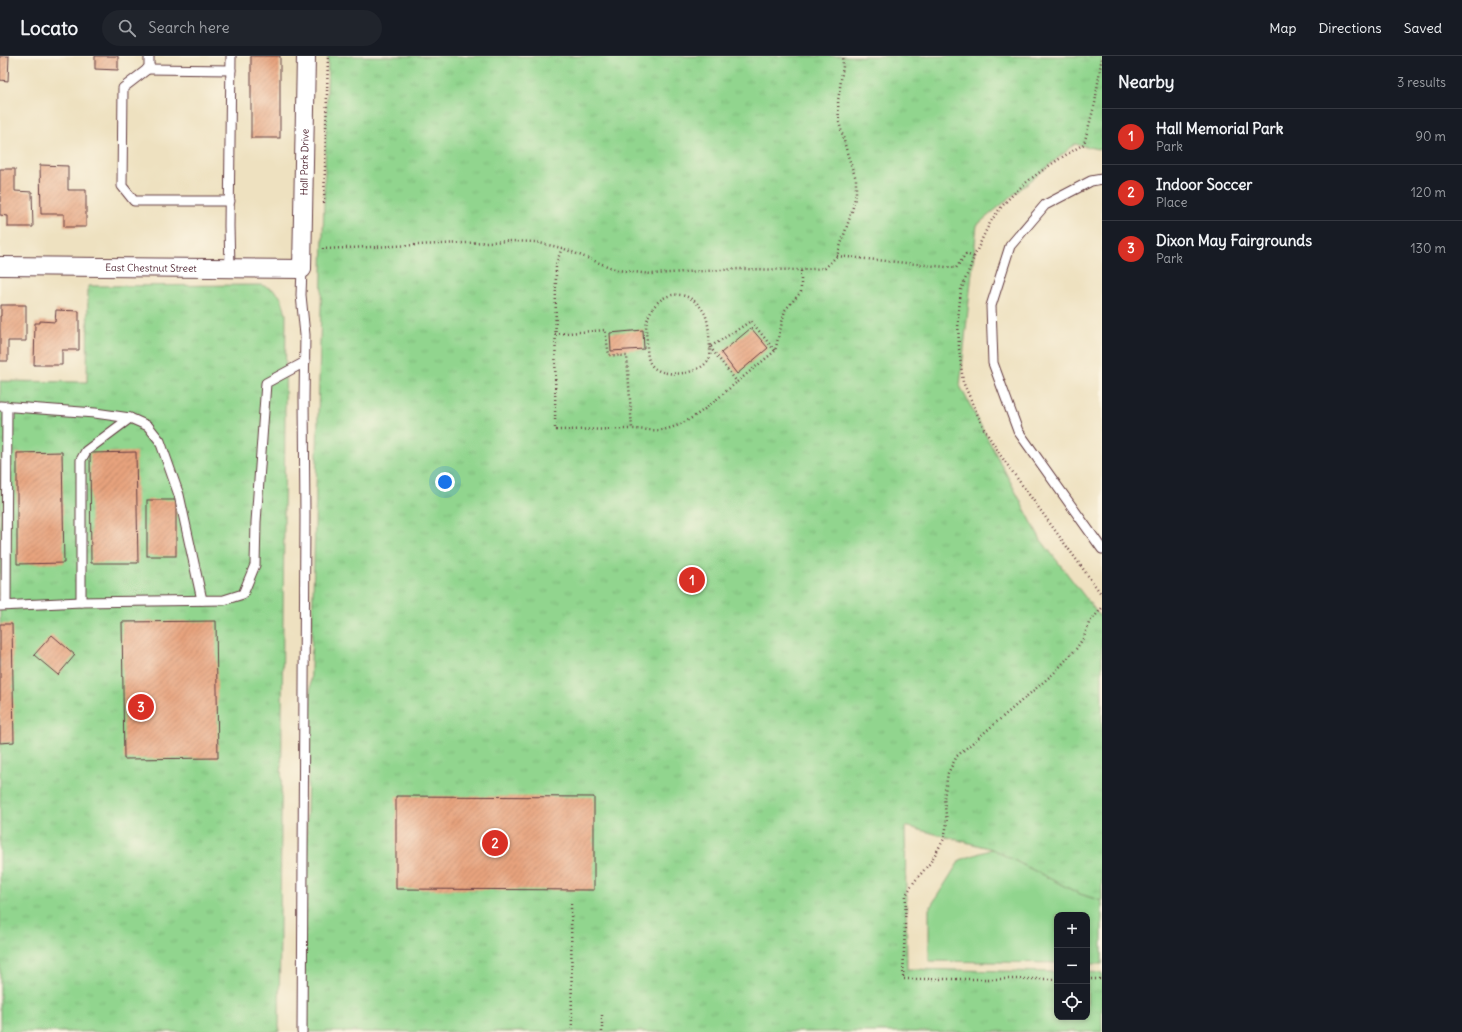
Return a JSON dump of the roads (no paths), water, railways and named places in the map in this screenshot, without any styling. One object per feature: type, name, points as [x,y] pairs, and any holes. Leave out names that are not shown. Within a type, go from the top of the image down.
[{"type":"street","name":"Hall Park Drive","points":[[302,269],[306,56]]},
{"type":"street","name":"East Chestnut Street","points":[[0,266],[302,269]]},
{"type":"lane","points":[[149,56],[149,68],[123,88],[122,186],[134,201],[230,201]]},
{"type":"lane","points":[[230,268],[231,56]]},
{"type":"lane","points":[[147,69],[231,70]]},
{"type":"lane","points":[[1102,179],[1091,181],[1045,205],[1010,246],[992,306],[993,363],[1018,431],[1102,549]]},
{"type":"lane","points":[[302,269],[301,295],[305,335],[302,1032]]},
{"type":"lane","points":[[202,600],[179,495],[160,441],[148,426],[130,418],[95,413],[3,406],[3,605],[81,602],[224,600],[244,594],[255,565],[256,522],[266,383],[305,362]]},
{"type":"lane","points":[[81,602],[81,460],[86,451],[130,418]]},
{"type":"place","name":"Hall Memorial Park","points":[[692,580]]},
{"type":"place","name":"Dixon May Fairgrounds","points":[[141,707]]},
{"type":"place","name":"Indoor Soccer","points":[[495,843]]}]
